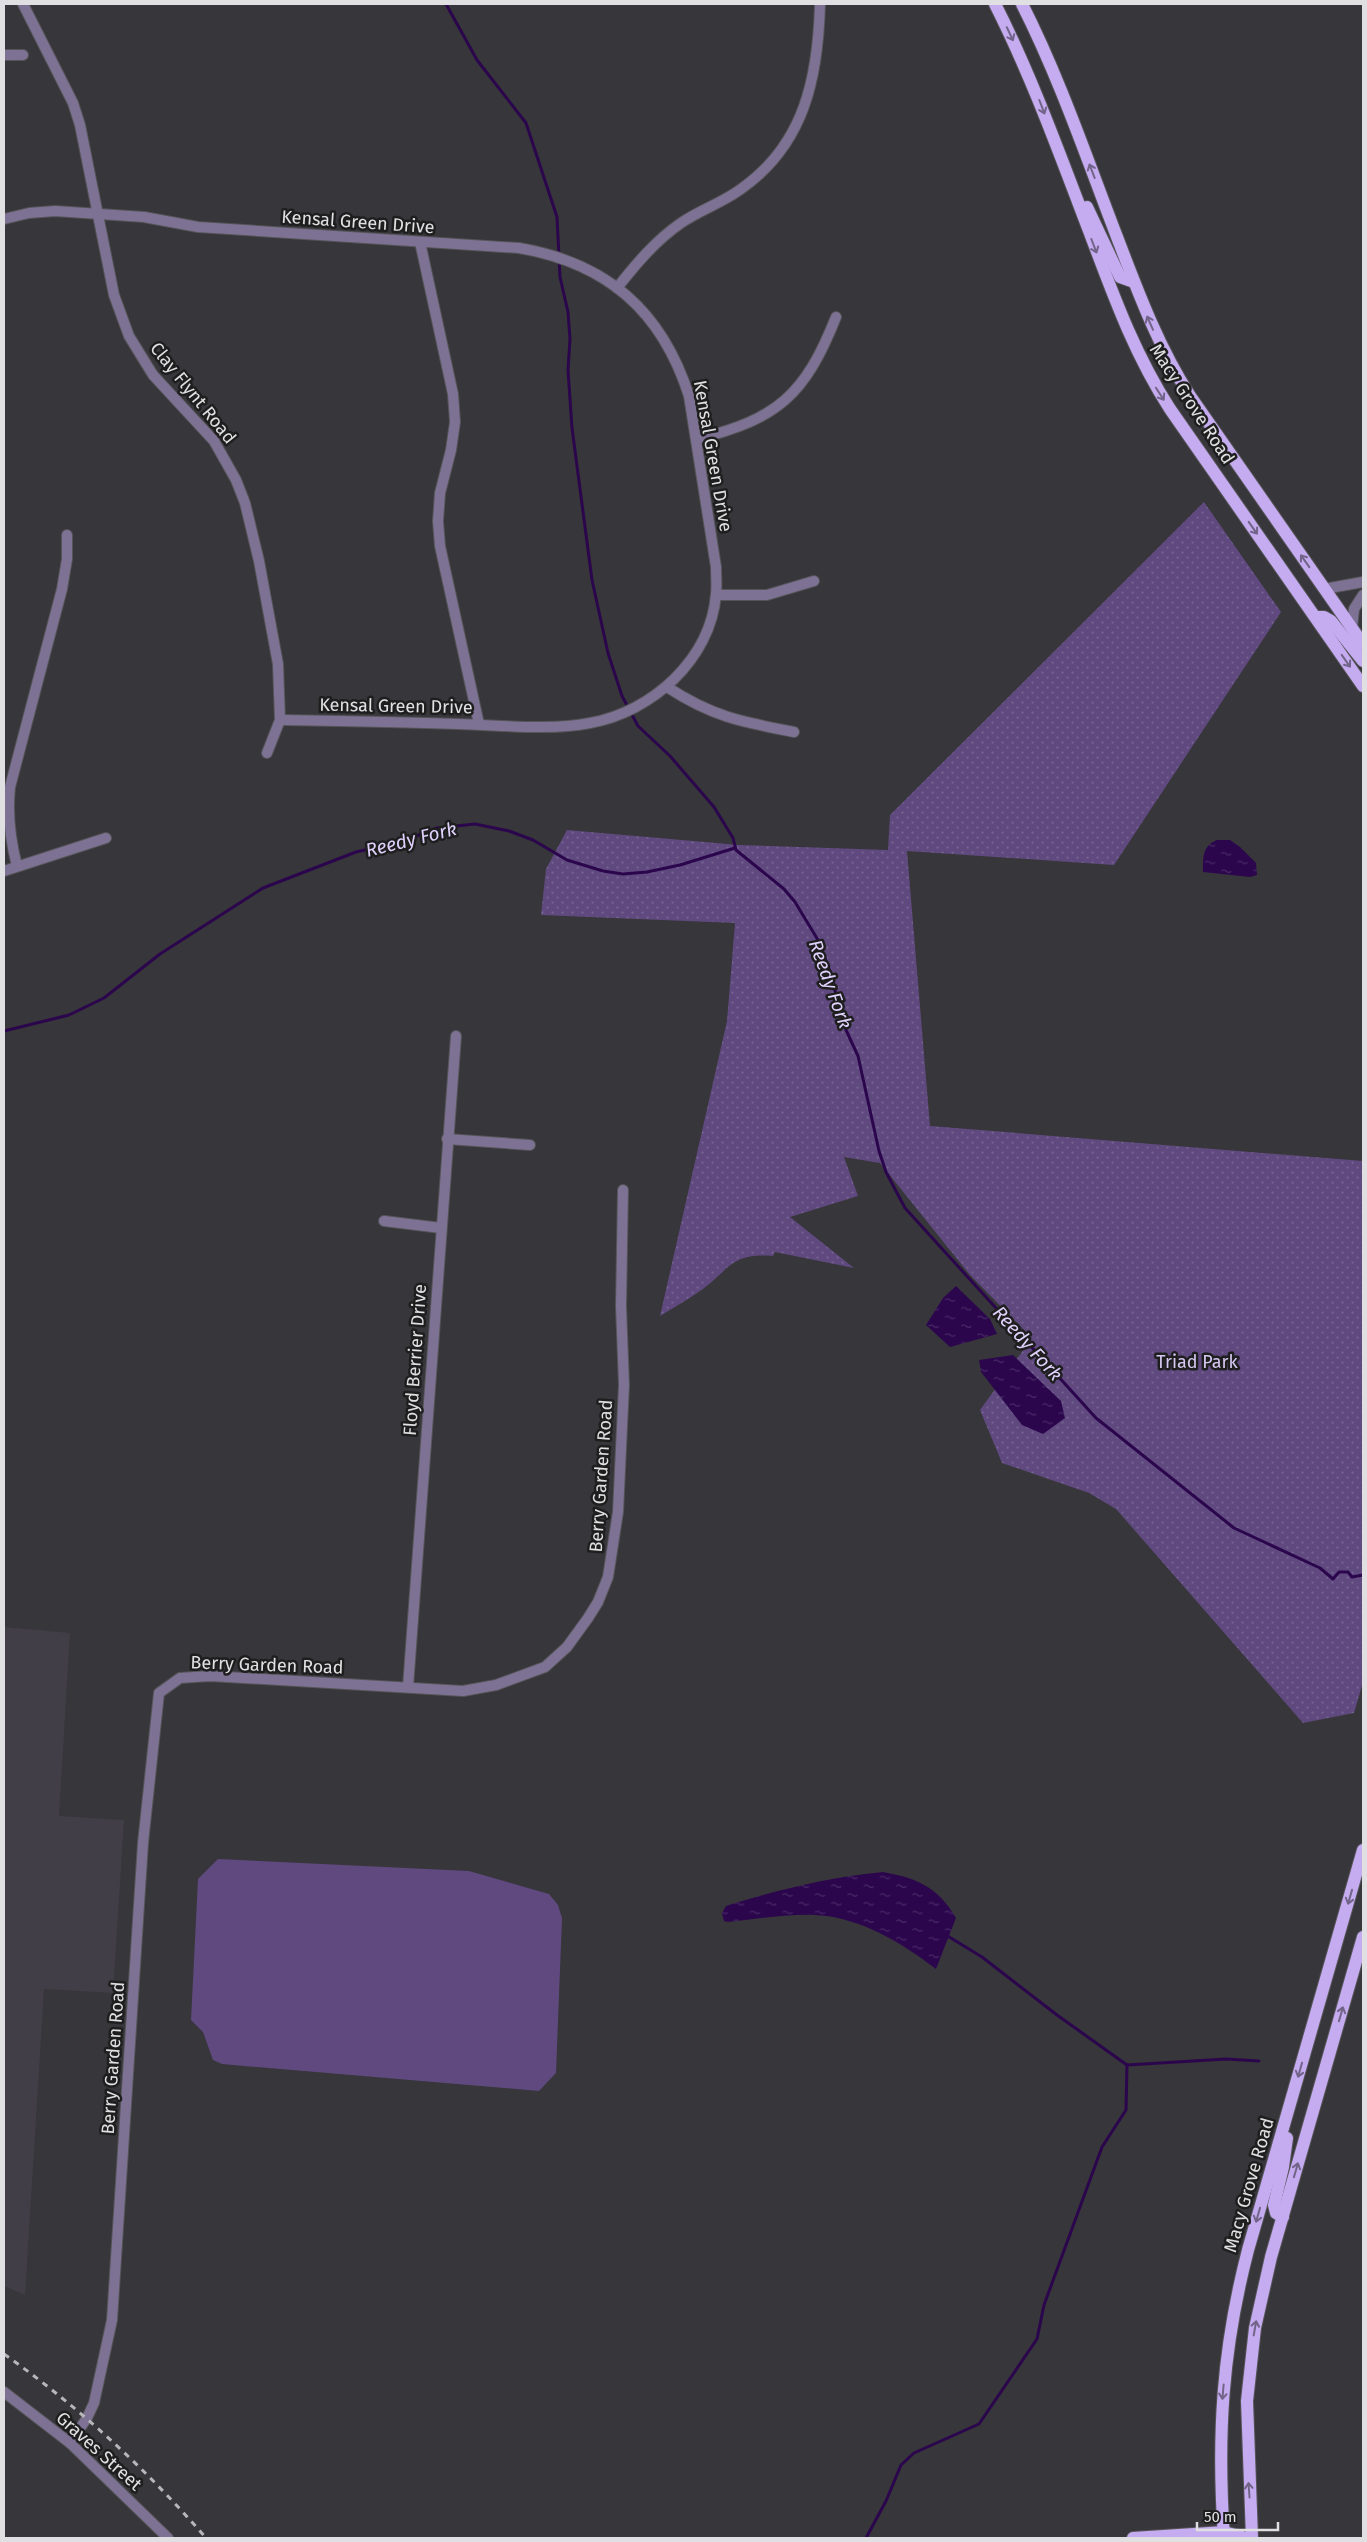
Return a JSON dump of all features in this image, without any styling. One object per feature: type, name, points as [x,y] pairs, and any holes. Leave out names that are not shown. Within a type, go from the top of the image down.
[{"type":"main road","name":"Macy Grove Road","points":[[996,4],[1034,87],[1122,319],[1145,368],[1175,416],[1363,686]]},
{"type":"main road","name":"Macy Grove Road","points":[[1022,4],[1056,78],[1154,332],[1177,375],[1363,644]]},
{"type":"main road","points":[[1058,151],[1104,241],[1120,277],[1128,282],[1134,282]]},
{"type":"main road","points":[[1316,618],[1324,617],[1331,620],[1363,661]]},
{"type":"main road","name":"Macy Grove Road","points":[[1224,2535],[1220,2450],[1223,2391],[1232,2324],[1248,2250],[1363,1850]]},
{"type":"main road","points":[[1252,2538],[1247,2450],[1249,2376],[1261,2296],[1363,1937]]},
{"type":"main road","points":[[1283,2217],[1276,2213],[1274,2205],[1284,2167],[1291,2101]]},
{"type":"main road","points":[[1133,2538],[1224,2535],[1246,2538]]},
{"type":"street","name":"Clay Flynt Road","points":[[23,4],[73,103],[80,125],[114,296],[129,336],[154,375],[214,441],[236,480],[245,503],[278,664],[280,720],[267,753]]},
{"type":"street","points":[[617,288],[641,258],[660,239],[681,223],[742,189],[758,175],[792,133],[806,105],[814,75],[819,46],[820,4]]},
{"type":"street","points":[[4,54],[22,55]]},
{"type":"street","name":"Kensal Green Drive","points":[[4,219],[47,211],[98,214],[144,217],[198,227],[519,248],[544,252],[583,266],[617,288],[637,306],[667,343],[681,369],[689,396],[716,567],[716,595],[701,643],[686,666],[667,687],[631,710],[617,716],[591,723],[569,726],[280,720]]},
{"type":"street","points":[[420,242],[454,394],[455,422],[451,450],[440,493],[438,521],[440,546],[479,724]]},
{"type":"street","points":[[697,439],[732,430],[754,421],[777,407],[803,382],[812,369],[821,355],[836,317]]},
{"type":"street","points":[[17,866],[10,840],[8,810],[10,787],[62,589],[67,559],[67,534]]},
{"type":"street","points":[[716,595],[767,595],[814,581]]},
{"type":"street","points":[[1324,588],[1363,582]]},
{"type":"street","points":[[1352,628],[1354,609],[1363,595]]},
{"type":"street","points":[[667,687],[692,703],[719,716],[794,732]]},
{"type":"street","points":[[4,871],[106,838]]},
{"type":"street","name":"Floyd Berrier Drive","points":[[408,1687],[456,1036]]},
{"type":"street","points":[[447,1139],[530,1145]]},
{"type":"street","name":"Berry Garden Road","points":[[70,2443],[87,2418],[94,2403],[112,2320],[143,1843],[159,1693],[180,1678],[210,1676],[463,1691],[496,1685],[545,1667],[567,1647],[598,1602],[608,1577],[618,1512],[624,1385],[621,1306],[623,1190]]},
{"type":"street","points":[[384,1221],[441,1228]]},
{"type":"street","name":"Graves Street","points":[[4,2393],[70,2443],[168,2538]]},
{"type":"shaded area","points":[[4,1627],[70,1633],[59,1816],[124,1820],[113,1993],[44,1989],[25,2295],[4,2286]]},
{"type":"green space","name":"Triad Park","points":[[1204,502],[1281,612],[1114,865],[907,851],[930,1126],[1363,1161],[1363,1682],[1354,1713],[1303,1723],[1116,1509],[1089,1493],[1002,1463],[980,1410],[1032,1338],[970,1275],[880,1163],[844,1157],[858,1196],[790,1217],[854,1268],[775,1252],[773,1256],[749,1257],[734,1263],[703,1289],[660,1316],[727,1021],[735,923],[541,915],[546,869],[567,830],[739,845],[888,850],[890,815]]},
{"type":"green space","points":[[218,1859],[469,1871],[549,1894],[558,1905],[562,1918],[556,2073],[539,2091],[222,2064],[213,2060],[203,2032],[191,2020],[198,1879]]},
{"type":"water","points":[[1217,840],[1230,840],[1240,847],[1256,863],[1257,875],[1250,877],[1203,872],[1204,853],[1208,846]]},
{"type":"water","points":[[956,1286],[990,1319],[997,1334],[950,1347],[926,1325],[943,1298]]},
{"type":"water","points":[[1013,1355],[1061,1401],[1065,1418],[1043,1434],[1022,1425],[981,1372],[979,1360]]},
{"type":"water","points":[[883,1872],[906,1877],[934,1891],[949,1907],[956,1918],[936,1969],[880,1933],[864,1926],[832,1917],[794,1915],[724,1921],[722,1913],[726,1906],[732,1904],[806,1884]]},
{"type":"waterway","name":"Reedy Fork","points":[[446,4],[477,60],[526,123],[557,217],[560,277],[568,312],[570,339],[568,370],[572,428],[592,580],[608,653],[622,696],[638,726],[670,756],[714,807],[733,838],[736,850],[784,889],[795,902],[818,940],[829,969],[846,1030],[858,1056],[879,1151],[886,1172],[905,1208],[1096,1418],[1234,1528],[1320,1568],[1333,1579],[1339,1572],[1348,1572],[1352,1577],[1363,1575]]},
{"type":"waterway","name":"Reedy Fork","points":[[4,1031],[69,1015],[104,998],[160,954],[263,888],[356,852],[401,842],[437,828],[475,824],[509,831],[533,840],[567,860],[603,871],[623,874],[647,872],[680,865],[735,848]]},
{"type":"waterway","points":[[946,1935],[982,1957],[1057,2015],[1127,2065],[1226,2059],[1259,2061]]},
{"type":"waterway","points":[[866,2538],[886,2501],[901,2465],[914,2453],[979,2424],[1037,2339],[1044,2305],[1102,2147],[1126,2110],[1127,2065]]},
{"type":"railway","points":[[4,2354],[59,2395],[111,2440],[160,2488],[206,2538]]}]
